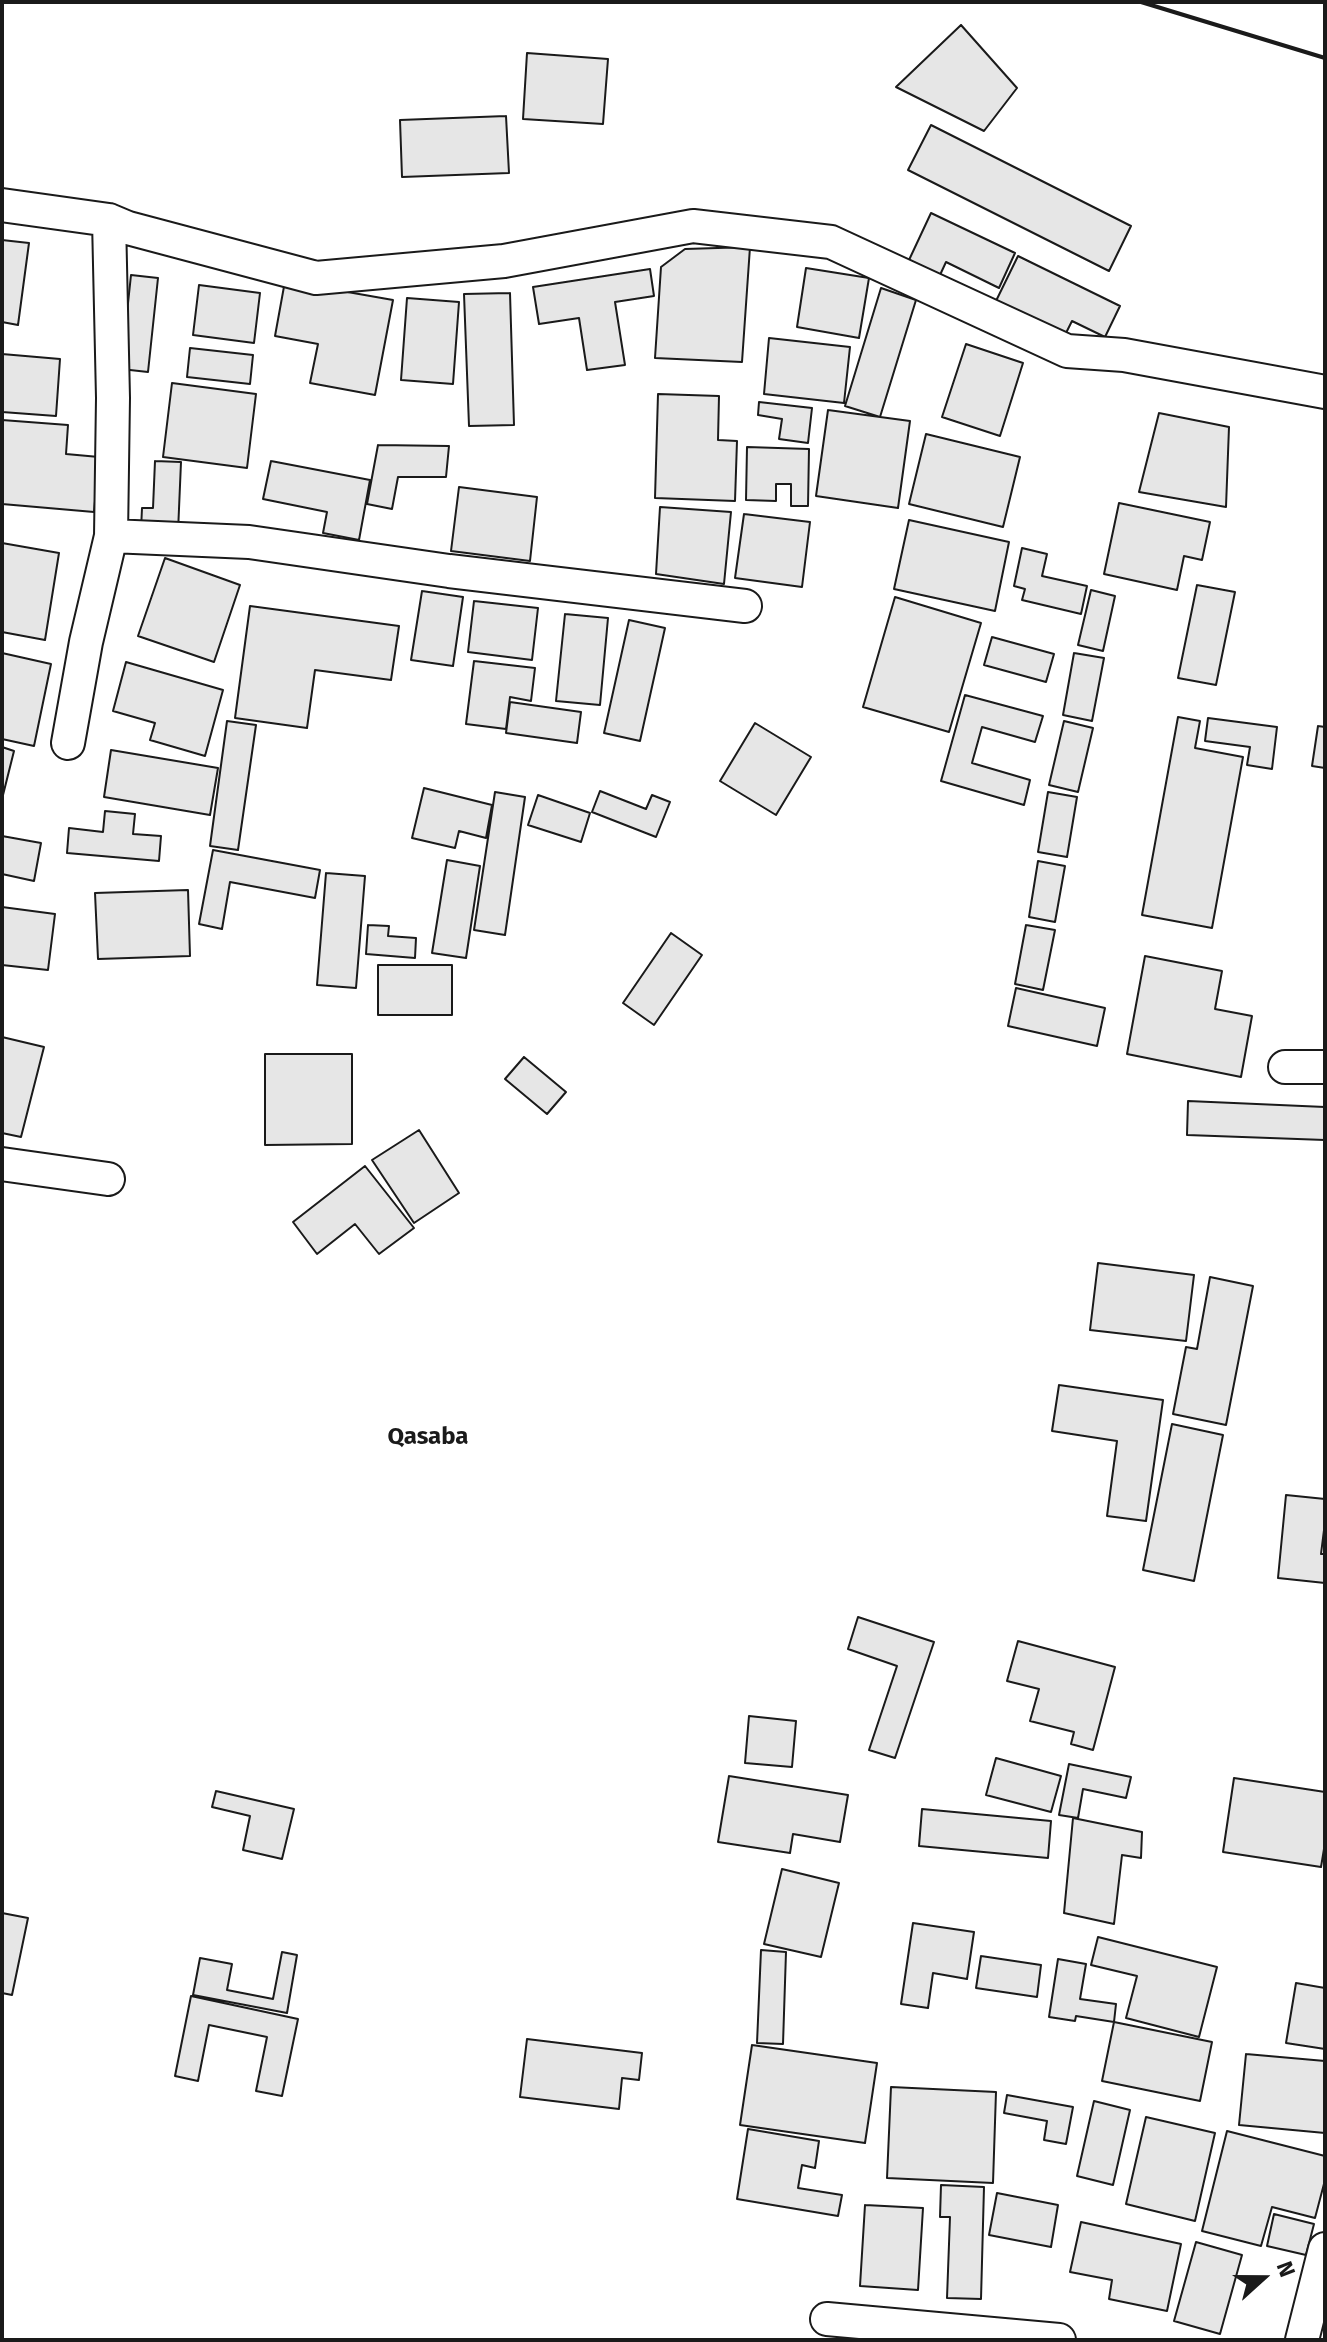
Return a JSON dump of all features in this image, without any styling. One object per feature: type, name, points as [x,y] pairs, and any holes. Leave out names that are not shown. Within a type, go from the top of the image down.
[{"type":"street","points":[[2,205],[109,220],[128,228],[316,278],[504,261],[693,226],[831,242],[1067,351],[1124,355],[1325,392]]},
{"type":"street","points":[[68,743],[86,642],[111,536],[113,398],[109,220]]},
{"type":"street","points":[[111,536],[249,542],[449,571],[745,606]]},
{"type":"street","points":[[1285,1067],[1325,1067]]},
{"type":"street","points":[[2,1164],[108,1179]]},
{"type":"street","points":[[1302,2340],[1325,2249]]},
{"type":"street","points":[[827,2319],[1059,2340]]},
{"type":"building","points":[[961,25],[1017,88],[984,131],[896,87]]},
{"type":"building","points":[[527,53],[608,59],[603,124],[523,119]]},
{"type":"building","points":[[506,116],[509,173],[402,177],[400,120]]},
{"type":"building","points":[[931,125],[1131,226],[1109,271],[908,170]]},
{"type":"building","points":[[931,213],[1015,253],[999,288],[946,262],[940,275],[909,260]]},
{"type":"building","points":[[2,240],[29,243],[18,325],[2,322]]},
{"type":"building","points":[[750,247],[742,362],[655,358],[661,267],[685,249]]},
{"type":"building","points":[[1018,256],[1120,306],[1105,337],[1072,321],[1064,337],[995,303]]},
{"type":"building","points":[[806,268],[869,278],[859,338],[797,327]]},
{"type":"building","points":[[650,269],[654,296],[615,302],[625,365],[587,370],[579,318],[539,324],[533,287]]},
{"type":"building","points":[[131,275],[158,278],[148,372],[121,369]]},
{"type":"building","points":[[285,281],[393,300],[375,395],[310,383],[318,344],[275,336]]},
{"type":"building","points":[[199,285],[260,293],[254,343],[193,335]]},
{"type":"building","points":[[881,288],[916,300],[880,417],[845,406]]},
{"type":"building","points":[[510,293],[514,425],[469,426],[464,294]]},
{"type":"building","points":[[407,298],[459,302],[453,384],[401,380]]},
{"type":"building","points":[[769,338],[850,347],[844,403],[764,394]]},
{"type":"building","points":[[966,344],[1023,363],[1000,436],[942,417]]},
{"type":"building","points":[[190,348],[253,355],[250,384],[187,377]]},
{"type":"building","points":[[2,354],[60,359],[56,416],[2,412]]},
{"type":"building","points":[[172,383],[256,394],[247,468],[163,457]]},
{"type":"building","points":[[658,394],[719,396],[718,440],[737,441],[735,501],[655,498]]},
{"type":"building","points":[[759,402],[812,408],[808,443],[779,439],[782,419],[758,415]]},
{"type":"building","points":[[828,410],[910,421],[898,508],[816,496]]},
{"type":"building","points":[[1159,413],[1229,427],[1226,507],[1139,492]]},
{"type":"building","points":[[2,420],[68,425],[66,454],[99,457],[94,512],[2,504]]},
{"type":"building","points":[[926,434],[1020,457],[1003,527],[909,504]]},
{"type":"building","points":[[378,445],[449,446],[446,477],[398,477],[392,509],[367,504]]},
{"type":"building","points":[[747,447],[809,449],[808,506],[791,506],[791,484],[776,484],[776,501],[746,500]]},
{"type":"building","points":[[155,461],[181,462],[178,532],[141,530],[142,508],[153,508]]},
{"type":"building","points":[[271,461],[370,480],[359,540],[323,533],[327,512],[263,499]]},
{"type":"building","points":[[459,487],[537,497],[530,561],[451,551]]},
{"type":"building","points":[[1119,503],[1210,522],[1202,560],[1184,556],[1177,590],[1104,574]]},
{"type":"building","points":[[660,507],[731,512],[724,584],[656,574]]},
{"type":"building","points":[[744,514],[810,522],[802,587],[735,578]]},
{"type":"building","points":[[909,520],[1009,542],[995,611],[894,589]]},
{"type":"building","points":[[2,543],[59,553],[45,640],[2,632]]},
{"type":"building","points":[[1022,548],[1047,554],[1042,576],[1087,586],[1081,614],[1022,600],[1025,589],[1014,586]]},
{"type":"building","points":[[165,558],[240,585],[214,662],[138,636]]},
{"type":"building","points":[[1197,585],[1235,592],[1216,685],[1178,678]]},
{"type":"building","points":[[1091,590],[1115,596],[1103,651],[1078,645]]},
{"type":"building","points":[[422,591],[463,597],[453,666],[411,660]]},
{"type":"building","points":[[895,597],[981,623],[949,732],[863,707]]},
{"type":"building","points":[[474,601],[538,608],[532,660],[468,652]]},
{"type":"building","points":[[250,606],[399,626],[391,680],[315,670],[307,728],[235,718]]},
{"type":"building","points":[[565,614],[608,618],[600,705],[556,701]]},
{"type":"building","points":[[629,620],[665,628],[640,741],[604,733]]},
{"type":"building","points":[[992,637],[1054,654],[1046,682],[984,665]]},
{"type":"building","points":[[2,653],[51,664],[34,746],[2,739]]},
{"type":"building","points":[[1074,653],[1104,658],[1092,721],[1063,715]]},
{"type":"building","points":[[474,661],[535,668],[531,701],[510,697],[506,729],[466,724]]},
{"type":"building","points":[[126,662],[223,690],[205,756],[150,740],[155,723],[113,711]]},
{"type":"building","points":[[965,695],[1043,716],[1035,742],[982,727],[972,763],[1030,780],[1024,805],[941,781]]},
{"type":"building","points":[[510,702],[581,712],[577,743],[506,733]]},
{"type":"building","points":[[1178,717],[1200,721],[1195,748],[1243,757],[1212,928],[1142,915]]},
{"type":"building","points":[[1208,718],[1277,727],[1272,769],[1247,765],[1250,747],[1205,741]]},
{"type":"building","points":[[227,721],[256,725],[238,850],[210,846]]},
{"type":"building","points":[[1064,721],[1093,728],[1078,792],[1049,785]]},
{"type":"building","points":[[755,723],[811,757],[776,815],[720,781]]},
{"type":"building","points":[[1318,726],[1325,727],[1325,768],[1312,766]]},
{"type":"building","points":[[2,747],[14,751],[2,799]]},
{"type":"building","points":[[111,750],[218,768],[210,815],[104,797]]},
{"type":"building","points":[[424,788],[492,805],[486,838],[459,831],[455,848],[412,838]]},
{"type":"building","points":[[600,791],[646,809],[652,795],[670,802],[656,837],[592,812]]},
{"type":"building","points":[[495,792],[525,797],[505,935],[474,930]]},
{"type":"building","points":[[1048,792],[1077,797],[1067,857],[1038,852]]},
{"type":"building","points":[[538,795],[590,813],[581,842],[528,825]]},
{"type":"building","points":[[105,811],[135,814],[133,834],[161,836],[159,861],[67,853],[69,828],[103,832]]},
{"type":"building","points":[[2,836],[41,843],[34,881],[2,874]]},
{"type":"building","points":[[213,850],[320,870],[315,898],[230,882],[222,929],[199,924]]},
{"type":"building","points":[[447,860],[480,866],[466,958],[432,953]]},
{"type":"building","points":[[1038,861],[1065,866],[1055,922],[1029,917]]},
{"type":"building","points":[[326,873],[365,876],[356,988],[317,985]]},
{"type":"building","points":[[188,890],[190,956],[98,959],[95,893]]},
{"type":"building","points":[[2,907],[55,914],[48,970],[2,965]]},
{"type":"building","points":[[368,925],[389,926],[388,936],[416,938],[415,958],[366,954]]},
{"type":"building","points":[[1026,925],[1055,930],[1043,990],[1015,984]]},
{"type":"building","points":[[671,933],[702,955],[654,1025],[623,1003]]},
{"type":"building","points":[[1145,956],[1222,971],[1215,1009],[1252,1016],[1241,1077],[1127,1054]]},
{"type":"building","points":[[378,965],[452,965],[452,1015],[378,1015]]},
{"type":"building","points":[[1016,988],[1105,1008],[1097,1046],[1008,1026]]},
{"type":"building","points":[[2,1037],[44,1047],[21,1137],[2,1133]]},
{"type":"building","points":[[265,1054],[352,1054],[352,1144],[265,1145]]},
{"type":"building","points":[[524,1057],[566,1092],[547,1114],[505,1079]]},
{"type":"building","points":[[1188,1101],[1325,1107],[1325,1140],[1187,1135]]},
{"type":"building","points":[[419,1130],[459,1193],[414,1223],[372,1160]]},
{"type":"building","points":[[365,1166],[414,1228],[379,1254],[355,1224],[317,1254],[293,1222]]},
{"type":"building","points":[[1098,1263],[1194,1275],[1186,1341],[1090,1330]]},
{"type":"building","points":[[1210,1277],[1253,1286],[1226,1425],[1173,1414],[1186,1347],[1197,1349]]},
{"type":"building","points":[[1059,1385],[1163,1400],[1146,1521],[1107,1516],[1117,1441],[1052,1431]]},
{"type":"building","points":[[1172,1424],[1223,1435],[1194,1581],[1143,1570]]},
{"type":"building","points":[[1286,1495],[1325,1499],[1321,1554],[1325,1554],[1325,1583],[1278,1578]]},
{"type":"building","points":[[858,1617],[934,1642],[895,1758],[869,1750],[897,1666],[848,1649]]},
{"type":"building","points":[[1018,1641],[1115,1667],[1093,1750],[1071,1744],[1074,1732],[1030,1721],[1039,1689],[1007,1681]]},
{"type":"building","points":[[749,1716],[796,1721],[792,1767],[745,1763]]},
{"type":"building","points":[[996,1758],[1061,1776],[1051,1812],[986,1795]]},
{"type":"building","points":[[1069,1764],[1131,1777],[1126,1798],[1083,1789],[1078,1818],[1059,1815]]},
{"type":"building","points":[[729,1776],[848,1795],[840,1842],[793,1834],[790,1853],[718,1842]]},
{"type":"building","points":[[1234,1778],[1325,1792],[1325,1843],[1321,1867],[1223,1852]]},
{"type":"building","points":[[216,1791],[294,1809],[282,1859],[243,1850],[250,1816],[212,1807]]},
{"type":"building","points":[[922,1809],[1051,1821],[1048,1858],[919,1846]]},
{"type":"building","points":[[1073,1818],[1142,1832],[1141,1858],[1122,1855],[1114,1924],[1064,1913]]},
{"type":"building","points":[[782,1869],[839,1883],[821,1957],[764,1944]]},
{"type":"building","points":[[2,1913],[28,1918],[12,1995],[2,1993]]},
{"type":"building","points":[[913,1923],[974,1932],[967,1979],[933,1973],[928,2008],[901,2004]]},
{"type":"building","points":[[1098,1937],[1217,1967],[1199,2037],[1126,2018],[1137,1976],[1091,1965]]},
{"type":"building","points":[[761,1950],[786,1952],[783,2044],[757,2043]]},
{"type":"building","points":[[282,1952],[297,1955],[287,2013],[193,1995],[200,1958],[232,1964],[227,1990],[273,1999]]},
{"type":"building","points":[[981,1956],[1041,1965],[1037,1997],[976,1988]]},
{"type":"building","points":[[1058,1959],[1086,1964],[1080,1999],[1116,2004],[1114,2022],[1076,2016],[1075,2021],[1049,2017]]},
{"type":"building","points":[[1296,1983],[1325,1988],[1325,2049],[1286,2043]]},
{"type":"building","points":[[191,1996],[298,2019],[282,2096],[256,2091],[267,2037],[209,2025],[198,2081],[175,2076]]},
{"type":"building","points":[[1114,2022],[1212,2042],[1200,2101],[1102,2081]]},
{"type":"building","points":[[527,2039],[642,2053],[639,2080],[622,2078],[619,2109],[520,2097]]},
{"type":"building","points":[[752,2045],[877,2063],[865,2143],[740,2125]]},
{"type":"building","points":[[1246,2054],[1325,2061],[1325,2133],[1239,2125]]},
{"type":"building","points":[[891,2087],[996,2092],[993,2183],[887,2178]]},
{"type":"building","points":[[1007,2095],[1073,2107],[1066,2144],[1044,2140],[1047,2121],[1004,2113]]},
{"type":"building","points":[[1094,2101],[1130,2110],[1113,2185],[1077,2176]]},
{"type":"building","points":[[1146,2117],[1215,2133],[1195,2221],[1126,2204]]},
{"type":"building","points":[[748,2129],[819,2141],[815,2168],[802,2165],[798,2188],[842,2195],[838,2216],[737,2199]]},
{"type":"building","points":[[1227,2131],[1325,2156],[1325,2180],[1315,2218],[1272,2207],[1261,2246],[1202,2231]]},
{"type":"building","points":[[941,2185],[984,2187],[981,2299],[947,2298],[950,2217],[940,2217]]},
{"type":"building","points":[[997,2193],[1058,2205],[1051,2247],[989,2235]]},
{"type":"building","points":[[865,2205],[923,2208],[918,2290],[860,2286]]},
{"type":"building","points":[[1274,2214],[1314,2224],[1306,2255],[1267,2246]]},
{"type":"building","points":[[1081,2222],[1181,2244],[1167,2311],[1109,2299],[1112,2280],[1070,2272]]},
{"type":"building","points":[[1196,2242],[1242,2255],[1220,2334],[1174,2321]]},
{"type":"wall","points":[[1141,2],[1325,58]]},
{"type":"district","name":"Qasaba","points":[[428,1437]]}]
